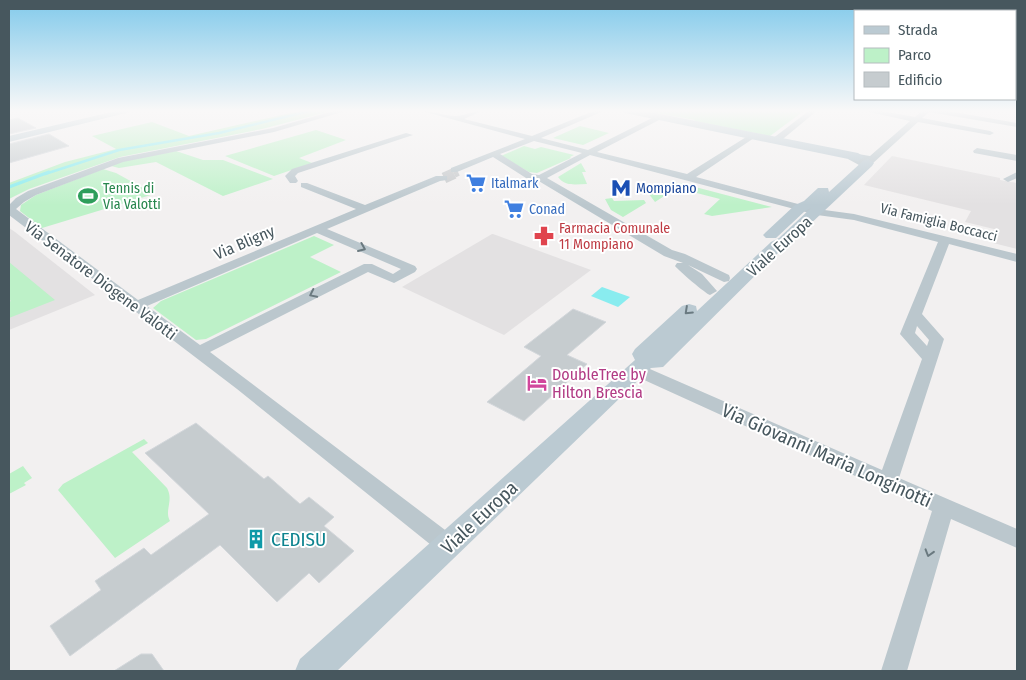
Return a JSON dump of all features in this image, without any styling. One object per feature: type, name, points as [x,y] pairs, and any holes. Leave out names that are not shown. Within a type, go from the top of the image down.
[{"type":"street","name":"Via Senatore Diogene Valotti","points":[[212,142],[127,158],[38,190],[23,198],[12,209],[16,217],[198,352],[448,546]]},
{"type":"street","points":[[293,181],[290,176],[295,172],[388,142]]},
{"type":"street","points":[[457,171],[527,142]]},
{"type":"street","name":"Via Famiglia Boccacci","points":[[545,142],[812,208],[854,216],[1017,258]]},
{"type":"street","points":[[540,178],[609,142]]},
{"type":"street","points":[[688,177],[741,142]]},
{"type":"street","points":[[778,142],[858,160],[873,158],[892,142]]},
{"type":"street","points":[[977,151],[1017,158]]},
{"type":"street","points":[[495,155],[529,176],[540,178],[668,253],[681,257],[715,293]]},
{"type":"street","points":[[812,208],[858,160]]},
{"type":"street","name":"Via Bligny","points":[[135,306],[441,177]]},
{"type":"street","points":[[304,185],[365,209]]},
{"type":"street","name":"Viale Europa","points":[[715,293],[777,245],[784,242],[812,208]]},
{"type":"street","name":"Viale Europa","points":[[312,671],[641,366],[656,362],[715,293],[812,208]]},
{"type":"street","points":[[198,352],[368,267],[394,278],[411,269],[317,229]]},
{"type":"street","points":[[888,482],[930,358],[907,334],[945,239]]},
{"type":"street","points":[[668,253],[671,260],[698,276],[715,293]]},
{"type":"street","name":"Via Giovanni Maria Longinotti","points":[[641,366],[888,482],[1017,539]]},
{"type":"street","points":[[894,671],[944,506]]},
{"type":"shaded area","points":[[892,156],[1017,183],[1017,249],[993,243],[998,230],[965,222],[971,211],[864,185]]},
{"type":"shaded area","points":[[9,228],[15,232],[95,295],[9,330]]},
{"type":"shaded area","points":[[492,234],[591,270],[504,335],[402,287]]},
{"type":"green space","points":[[103,142],[197,142],[120,157],[29,189],[9,199],[9,183],[65,162],[116,149]]},
{"type":"green space","points":[[275,142],[341,142],[299,158],[312,163],[274,176],[225,156]]},
{"type":"green space","points":[[569,142],[590,142],[583,145]]},
{"type":"green space","points":[[524,146],[535,149],[541,147],[574,155],[537,173],[529,172],[501,156]]},
{"type":"green space","points":[[176,151],[203,160],[223,160],[273,179],[223,196],[156,162],[119,168],[111,166],[124,161]]},
{"type":"green space","points":[[581,163],[586,172],[582,172],[587,184],[567,184],[558,177]]},
{"type":"green space","points":[[103,169],[116,173],[154,194],[42,228],[20,211],[21,205],[36,195]]},
{"type":"green space","points":[[680,183],[772,207],[712,216],[704,214],[720,199],[675,189],[655,202],[642,185]]},
{"type":"green space","points":[[612,198],[614,201],[644,200],[646,203],[623,217],[611,210],[605,199]]},
{"type":"green space","points":[[314,236],[334,245],[310,257],[341,272],[206,339],[196,340],[153,308],[161,301]]},
{"type":"green space","points":[[9,262],[55,300],[9,318],[9,302],[11,301],[9,299]]},
{"type":"green space","points":[[144,439],[148,443],[132,452],[167,488],[170,497],[168,517],[170,521],[115,558],[58,490],[63,484]]},
{"type":"green space","points":[[23,466],[32,478],[24,483],[26,485],[9,494],[9,474]]},
{"type":"water","points":[[602,287],[630,297],[618,307],[591,296]]},
{"type":"building","points":[[18,142],[62,142],[69,146],[9,163],[9,144]]},
{"type":"building","name":"DoubleTree by Hilton Brescia","points":[[573,309],[606,322],[567,355],[587,364],[524,421],[487,402],[541,356],[524,347]]},
{"type":"building","name":"CEDISU","points":[[196,423],[264,479],[268,476],[300,504],[309,497],[334,517],[324,526],[354,551],[319,583],[309,573],[277,602],[220,545],[70,656],[50,626],[101,590],[95,581],[144,548],[151,555],[209,514],[145,453]]},
{"type":"building","points":[[141,654],[152,654],[164,671],[114,671]]},
{"type":"waterway","points":[[45,174],[119,150],[168,142]]},
{"type":"waterway","points":[[9,187],[49,172]]},
{"type":"tunnel","points":[[444,178],[457,172]]},
{"type":"tunnel","points":[[454,174],[458,172]]},
{"type":"place","name":"Italmark","points":[[476,183]]},
{"type":"place","name":"Mompiano","points":[[621,188]]},
{"type":"place","name":"Tennis di Via Valotti","points":[[88,196]]},
{"type":"place","name":"Conad","points":[[514,209]]},
{"type":"place","name":"Farmacia Comunale 11 Mompiano","points":[[544,236]]},
{"type":"place","name":"DoubleTree by Hilton Brescia","points":[[537,383]]},
{"type":"place","name":"CEDISU","points":[[256,539]]}]
